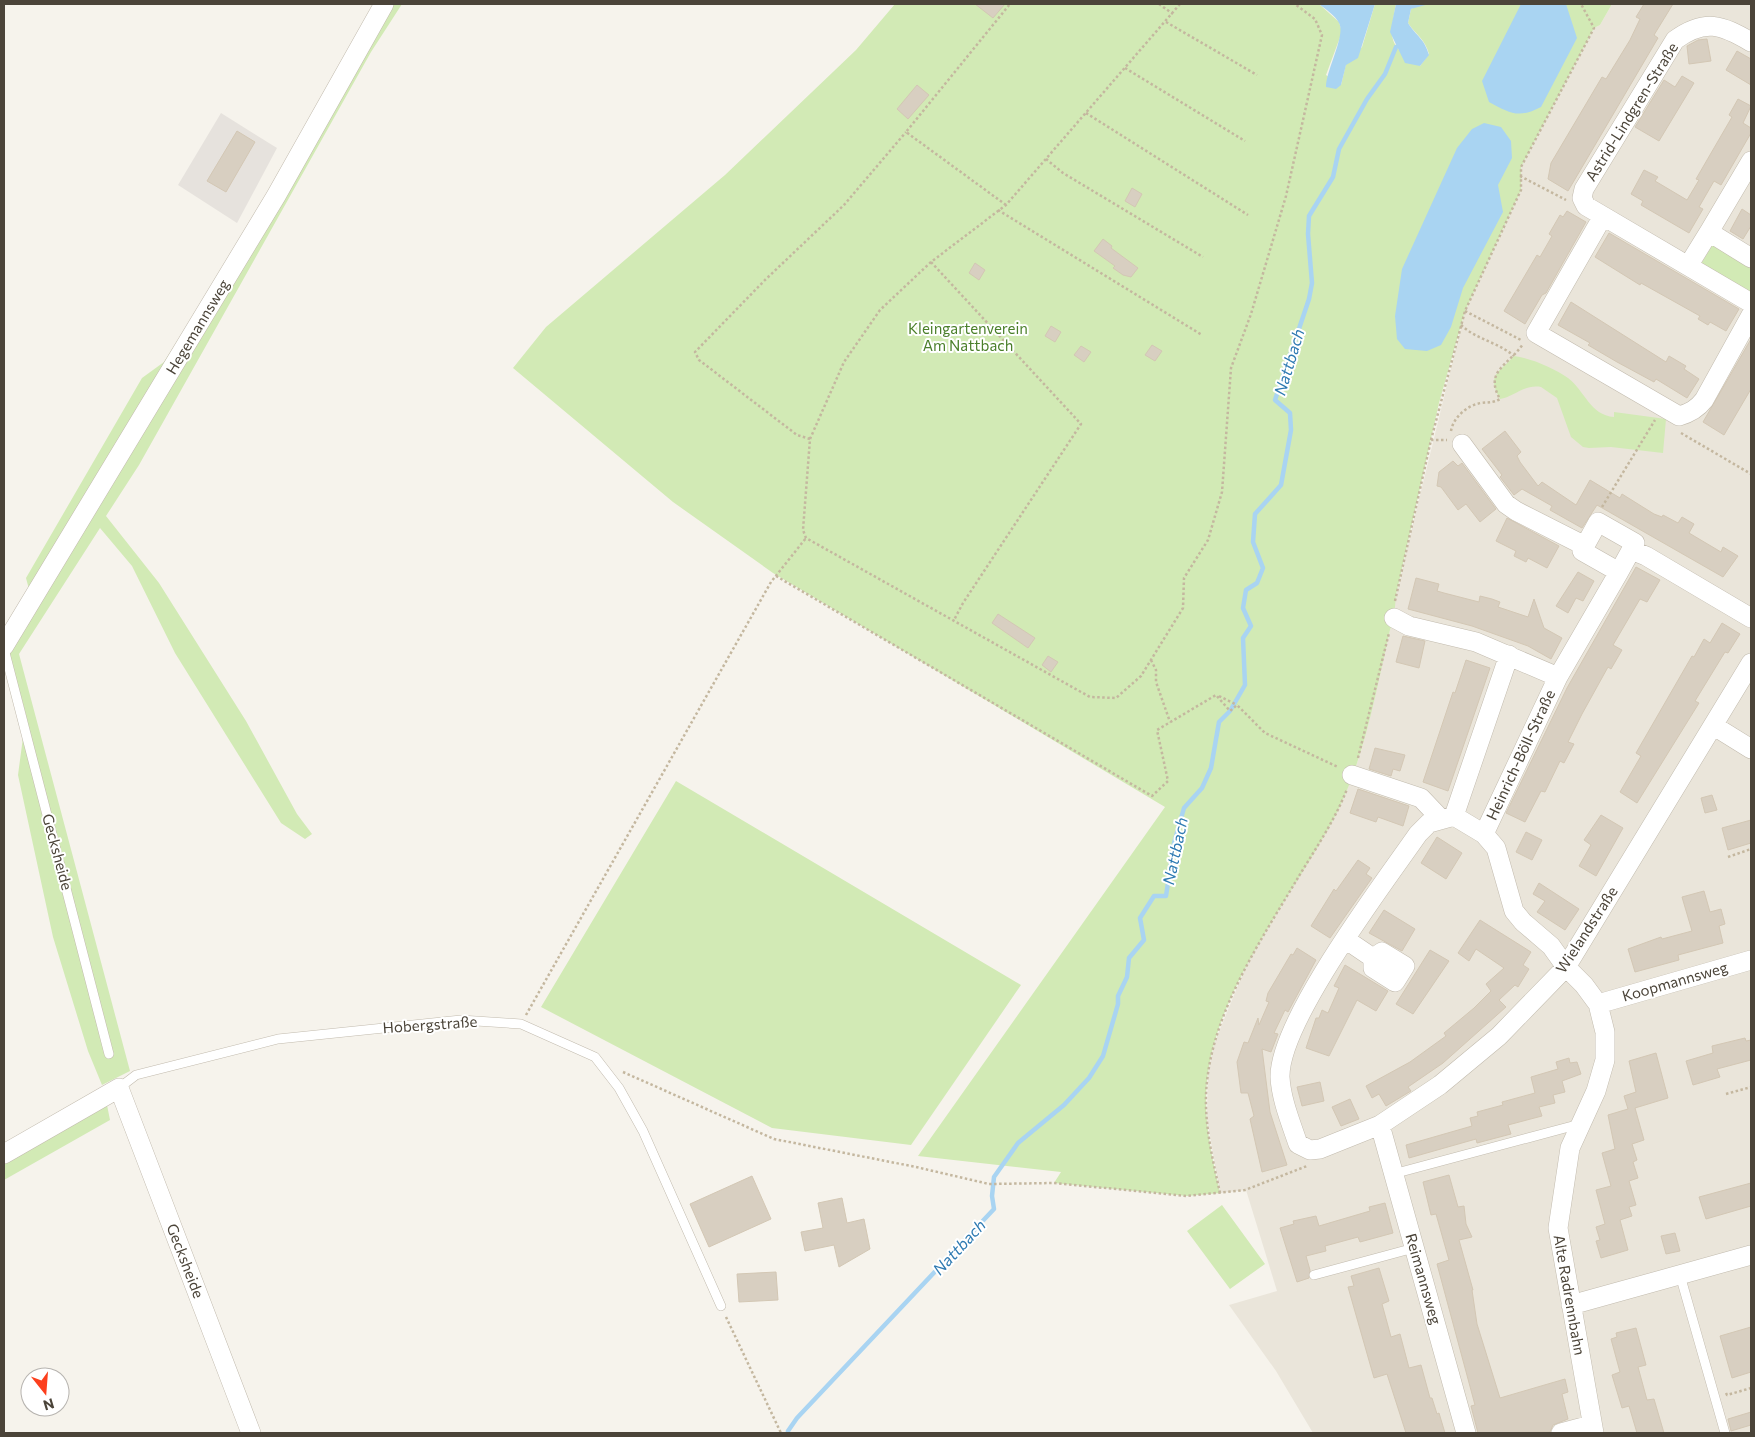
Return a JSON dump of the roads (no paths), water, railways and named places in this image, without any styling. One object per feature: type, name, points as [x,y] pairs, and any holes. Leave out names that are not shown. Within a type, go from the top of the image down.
[{"type":"street","name":"Hegemannsweg","points":[[4,648],[276,196],[384,4]]},
{"type":"street","name":"Astrid-Lindgren-Straße","points":[[1604,216],[1586,206],[1582,198],[1584,189],[1676,40],[1696,27],[1705,25],[1730,30],[1751,42]]},
{"type":"street","points":[[1688,266],[1751,161]]},
{"type":"street","points":[[1751,303],[1604,216],[1536,333],[1662,408],[1679,416],[1698,408],[1751,316]]},
{"type":"street","points":[[1708,232],[1751,258]]},
{"type":"street","points":[[1456,442],[1506,504],[1585,546]]},
{"type":"street","points":[[1619,572],[1582,551],[1598,522],[1635,543],[1631,550],[1646,556],[1751,618]]},
{"type":"street","name":"Heinrich-Böll-Straße","points":[[1484,834],[1558,677],[1631,550]]},
{"type":"street","name":"Heinrich-Böll-Straße","points":[[1394,618],[1409,626],[1476,642],[1558,677]]},
{"type":"street","points":[[1447,817],[1509,656]]},
{"type":"street","name":"Wielandstraße","points":[[1346,939],[1299,1018],[1287,1046],[1280,1077],[1298,1144],[1310,1150],[1320,1149],[1357,1136],[1380,1125],[1440,1086],[1499,1036],[1566,967],[1751,663]]},
{"type":"street","points":[[1714,726],[1751,749]]},
{"type":"street","points":[[1352,775],[1422,798],[1447,817],[1484,834]]},
{"type":"street","points":[[1372,958],[1346,939],[1418,834],[1429,823],[1447,817]]},
{"type":"street","name":"Alte Radrennbahn","points":[[1484,834],[1496,848],[1514,911],[1523,922],[1551,946],[1566,967],[1584,985],[1598,1004],[1605,1032],[1605,1060],[1596,1091],[1570,1148],[1558,1228],[1592,1429]]},
{"type":"street","name":"Koopmannsweg","points":[[1598,1004],[1751,960]]},
{"type":"street","name":"Hobergstraße","points":[[4,1154],[119,1088]]},
{"type":"street","name":"Gecksheide","points":[[119,1088],[251,1433]]},
{"type":"street","name":"Reimannsweg","points":[[1380,1125],[1466,1433]]},
{"type":"street","points":[[1570,1305],[1751,1255]]},
{"type":"street","points":[[1561,1433],[1592,1429]]},
{"type":"lane","name":"Gecksheide","points":[[4,648],[109,1054]]},
{"type":"lane","name":"Hobergstraße","points":[[119,1088],[136,1075],[278,1039],[461,1020],[520,1024],[560,1040],[597,1060],[619,1088],[643,1131],[721,1306]]},
{"type":"lane","points":[[1393,1174],[1582,1124]]},
{"type":"lane","points":[[1314,1275],[1414,1248]]},
{"type":"lane","points":[[1680,1275],[1725,1433]]},
{"type":"water","points":[[1319,4],[1375,4],[1358,58],[1346,65],[1341,85],[1336,89],[1326,87],[1340,36],[1339,23]]},
{"type":"water","points":[[1396,4],[1429,4],[1411,9],[1408,23],[1423,41],[1429,55],[1420,66],[1405,63],[1390,32]]},
{"type":"water","points":[[1521,4],[1566,4],[1577,38],[1541,107],[1520,114],[1509,112],[1489,102],[1482,81]]},
{"type":"water","points":[[1484,123],[1501,127],[1511,141],[1512,158],[1498,185],[1503,212],[1463,288],[1451,327],[1441,345],[1427,351],[1405,349],[1397,339],[1395,316],[1402,269],[1457,148],[1472,129]]},
{"type":"waterway","name":"Nattbach","points":[[788,1431],[797,1418],[994,1209],[992,1196],[994,1177],[1018,1143],[1064,1105],[1089,1078],[1103,1056],[1118,1004],[1118,996],[1127,977],[1129,958],[1144,940],[1140,918],[1154,896],[1166,896],[1174,843],[1184,808],[1202,788],[1211,768],[1219,722],[1230,711],[1245,685],[1243,638],[1251,626],[1243,608],[1246,590],[1257,583],[1263,568],[1253,542],[1255,514],[1281,485],[1291,430],[1290,413],[1275,400],[1309,299],[1312,283],[1308,234],[1309,216],[1333,177],[1339,149],[1367,99],[1385,74],[1396,47]]},
{"type":"park label","name":"Kleingartenverein Am Nattbach","points":[[968,338]]}]
